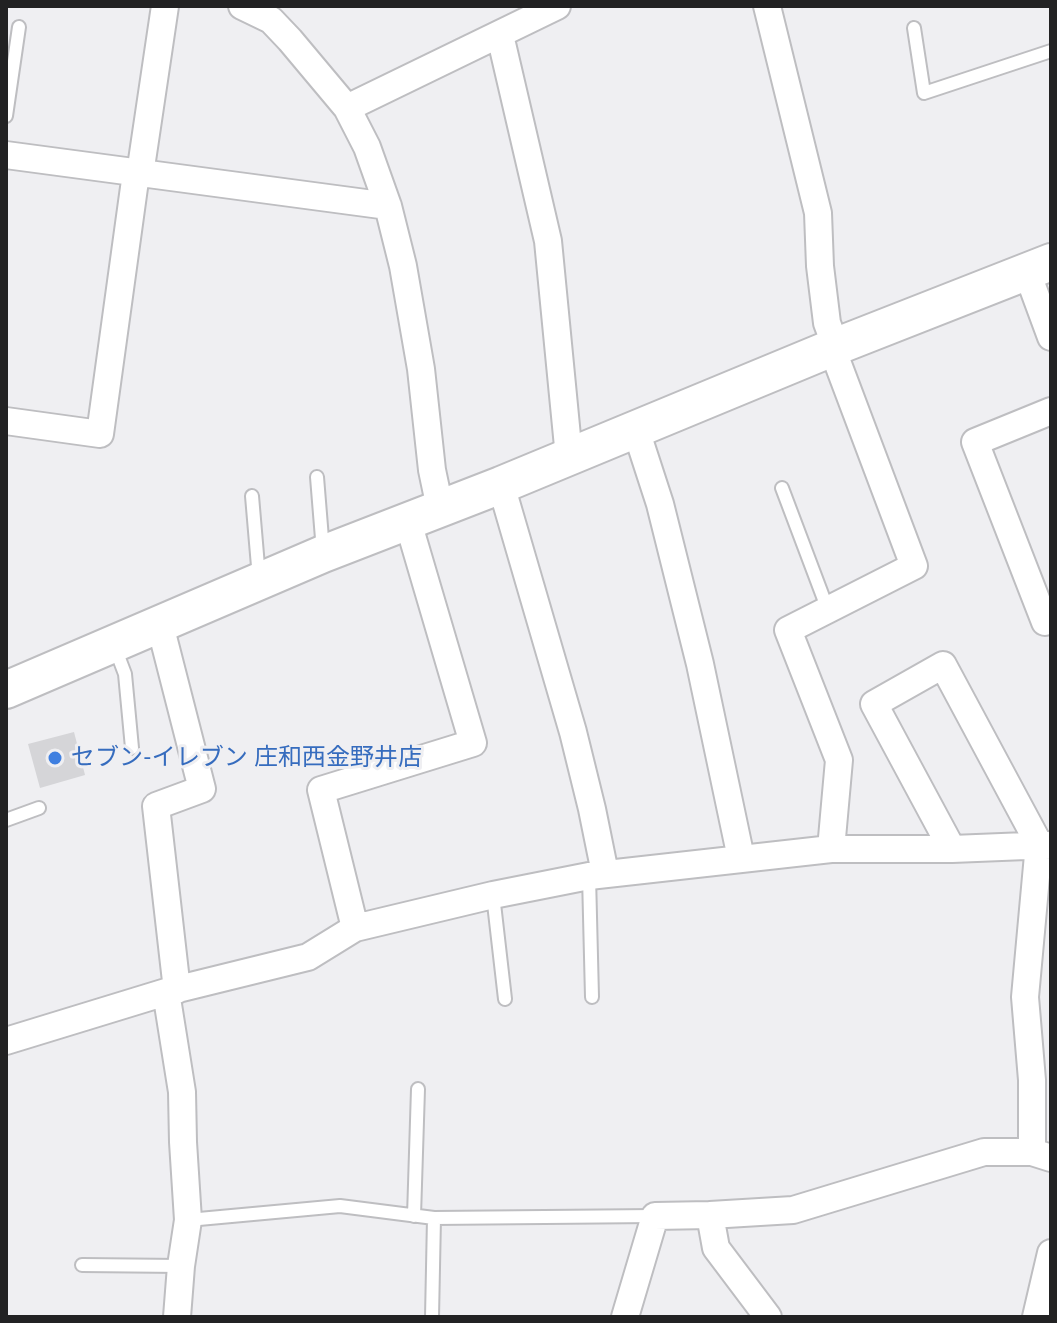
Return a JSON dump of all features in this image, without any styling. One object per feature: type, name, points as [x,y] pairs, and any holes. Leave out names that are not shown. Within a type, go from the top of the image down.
[{"type":"street","points":[[6,421],[100,434],[165,6]]},
{"type":"street","points":[[242,6],[271,20],[347,108],[367,147],[388,206],[403,266],[421,369],[432,470],[424,515],[473,743],[321,790],[355,928]]},
{"type":"street","points":[[347,108],[557,6]]},
{"type":"street","points":[[767,6],[818,213],[827,323],[914,566],[788,630],[839,760],[831,849]]},
{"type":"street","points":[[500,35],[548,241],[569,457]]},
{"type":"street","points":[[6,155],[388,206]]},
{"type":"street","points":[[6,690],[323,554],[1039,267],[1051,337]]},
{"type":"street","points":[[1051,411],[975,442],[1045,622],[1051,620]]},
{"type":"street","points":[[636,430],[660,504],[700,664],[741,858]]},
{"type":"street","points":[[501,485],[573,732],[592,809],[597,875]]},
{"type":"street","points":[[160,625],[202,789],[156,806],[182,1092],[188,1220],[177,1317]]},
{"type":"street","points":[[625,1317],[655,1216],[793,1210],[984,1152],[1042,1155],[1025,997],[1045,844],[943,665],[874,704],[952,849]]},
{"type":"street","points":[[6,1041],[171,991],[308,957],[355,928],[493,895],[597,875],[831,849],[952,849],[1045,844]]},
{"type":"street","points":[[710,1215],[716,1248],[768,1317]]},
{"type":"street","points":[[1036,1317],[1051,1253]]},
{"type":"lane","points":[[6,116],[19,27]]},
{"type":"lane","points":[[914,28],[924,93],[1051,51]]},
{"type":"lane","points":[[317,477],[323,554]]},
{"type":"lane","points":[[782,488],[828,610]]},
{"type":"lane","points":[[252,496],[259,581]]},
{"type":"lane","points":[[113,644],[125,674],[132,748]]},
{"type":"lane","points":[[6,820],[39,808]]},
{"type":"lane","points":[[592,997],[597,875]]},
{"type":"lane","points":[[493,895],[505,999]]},
{"type":"lane","points":[[414,1216],[418,1089]]},
{"type":"lane","points":[[188,1220],[340,1206],[434,1218],[655,1216]]},
{"type":"lane","points":[[432,1317],[434,1218]]},
{"type":"lane","points":[[82,1265],[181,1266]]},
{"type":"building","points":[[74,732],[85,775],[40,788],[28,744]]},
{"type":"place","name":"セブン-イレブン 庄和西金野井店","points":[[55,758]]}]
